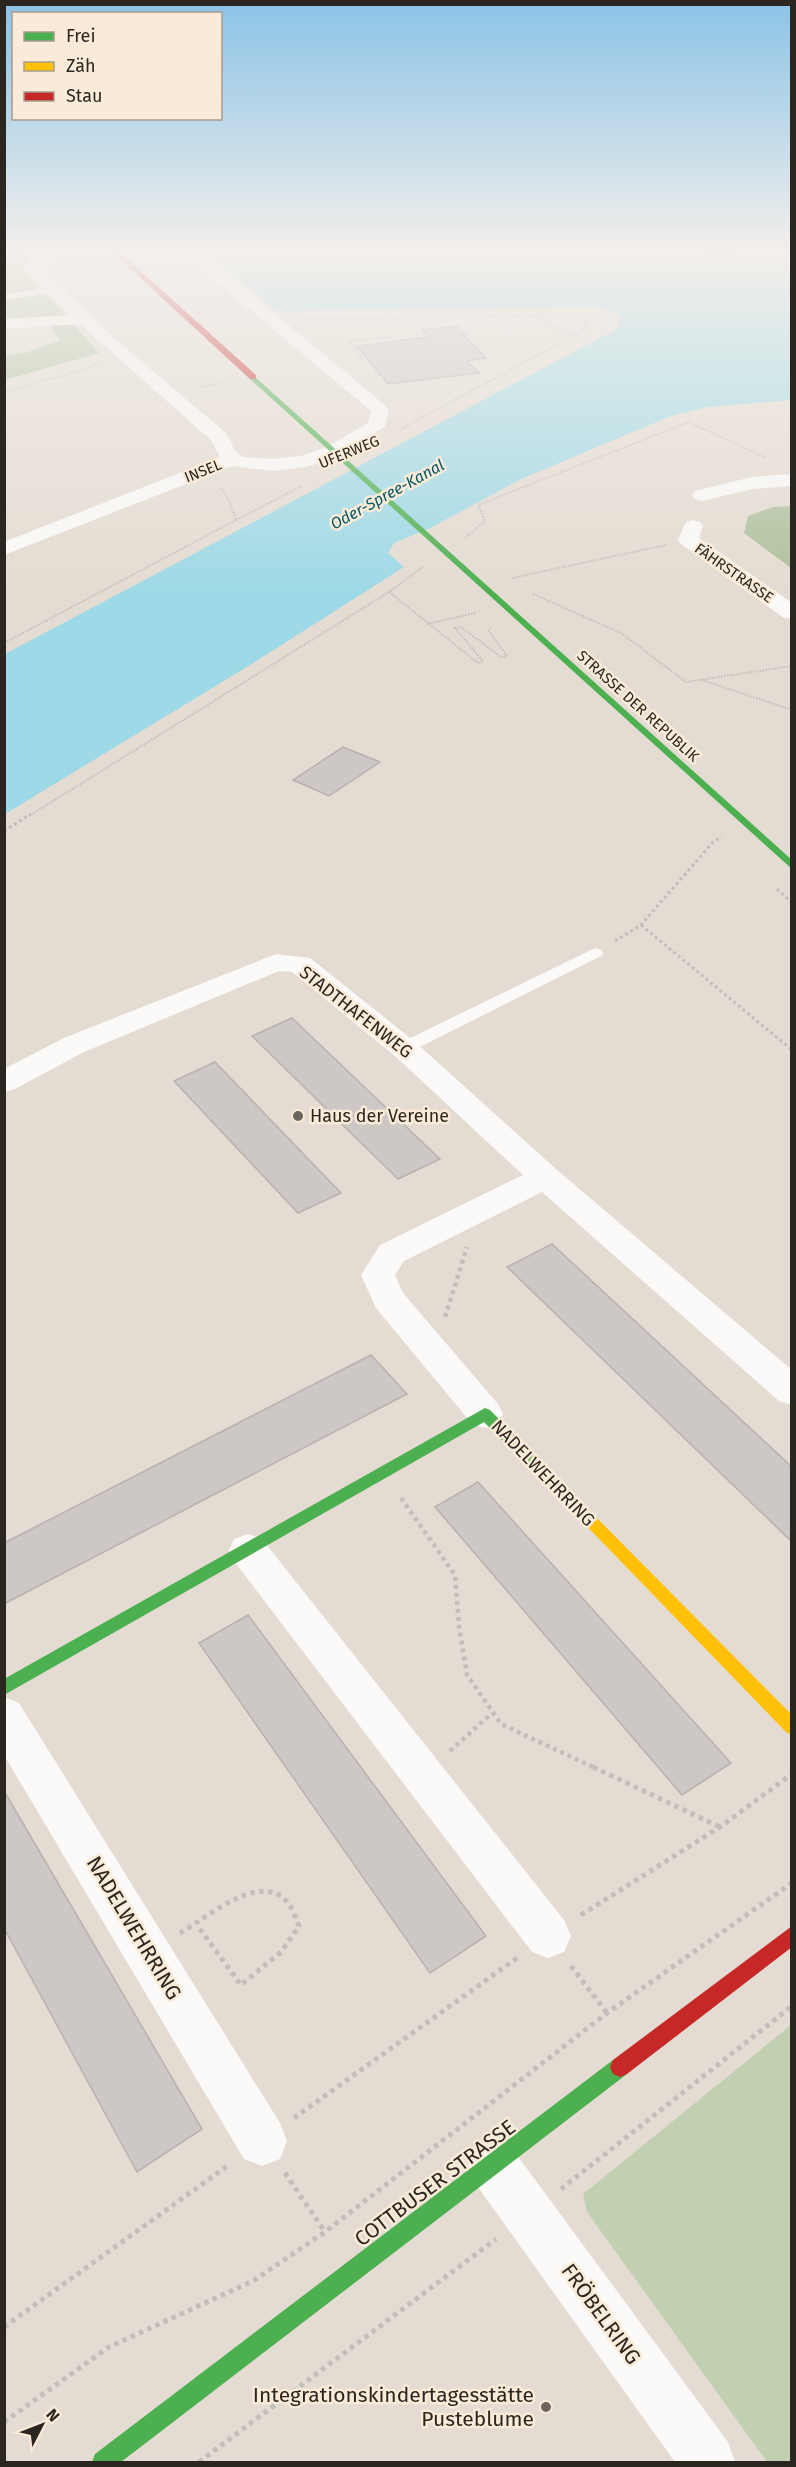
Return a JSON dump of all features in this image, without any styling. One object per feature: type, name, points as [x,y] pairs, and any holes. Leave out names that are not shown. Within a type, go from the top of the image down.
[{"type":"main road","name":"STRASSE DER REPUBLIK","points":[[238,364],[792,866]]},
{"type":"main road","name":"NADELWEHRRING","points":[[4,1688],[486,1414],[792,1727]]},
{"type":"main road","name":"COTTBUSER STRASSE","points":[[103,2463],[792,1935]]},
{"type":"street","name":"INSEL","points":[[4,549],[233,459],[226,453],[219,437],[132,364]]},
{"type":"street","points":[[233,459],[242,463],[270,466],[309,461],[357,438],[376,426],[380,410],[324,364]]},
{"type":"street","points":[[702,495],[752,483],[792,480]]},
{"type":"street","name":"FÄHRSTRASSE","points":[[691,533],[792,614]]},
{"type":"street","name":"STADTHAFENWEG","points":[[4,1082],[74,1045],[276,962],[300,964],[404,1048],[545,1177],[792,1391]]},
{"type":"street","points":[[486,1414],[388,1299],[378,1275],[392,1253],[545,1177]]},
{"type":"street","points":[[248,1550],[425,1774],[548,1936]]},
{"type":"street","name":"NADELWEHRRING","points":[[4,1716],[262,2140]]},
{"type":"street","name":"FRÖBELRING","points":[[493,2165],[708,2463]]},
{"type":"lane","points":[[404,1048],[595,953]]},
{"type":"path","points":[[4,392],[83,370],[94,364]]},
{"type":"path","name":"UFERWEG","points":[[400,429],[521,364]]},
{"type":"path","points":[[464,539],[485,521],[478,505],[689,422],[769,459]]},
{"type":"path","points":[[208,469],[229,500],[236,520]]},
{"type":"path","points":[[4,643],[310,481]]},
{"type":"path","points":[[502,580],[691,533]]},
{"type":"path","points":[[4,831],[389,592],[425,565]]},
{"type":"path","points":[[524,590],[621,633],[686,682],[792,666]]},
{"type":"path","points":[[389,592],[426,624],[478,663],[483,661],[455,628],[461,627],[501,657],[507,656],[489,631],[493,623]]},
{"type":"path","points":[[426,624],[465,615]]},
{"type":"path","points":[[701,680],[792,710]]},
{"type":"path","points":[[595,953],[641,925],[713,842],[723,837]]},
{"type":"path","points":[[641,925],[792,1050]]},
{"type":"path","points":[[433,1353],[480,1209]]},
{"type":"path","points":[[383,1473],[455,1575],[459,1626],[467,1675],[501,1724],[720,1827]]},
{"type":"path","points":[[425,1774],[492,1713]]},
{"type":"path","points":[[4,2327],[548,1936],[720,1827],[792,1774]]},
{"type":"path","points":[[4,2421],[109,2347],[253,2281],[325,2232],[607,2013],[792,1883]]},
{"type":"path","points":[[147,1950],[197,1925],[238,1898],[259,1889],[280,1893],[293,1908],[299,1926],[294,1939],[280,1956],[242,1985],[197,1925]]},
{"type":"path","points":[[548,1936],[607,2013]]},
{"type":"path","points":[[262,2140],[325,2232]]},
{"type":"green space","points":[[5,364],[60,364],[5,380]]},
{"type":"green space","points":[[792,506],[791,568],[744,533],[748,516],[773,507]]},
{"type":"green space","points":[[791,2025],[791,2462],[767,2462],[587,2212],[583,2194]]},
{"type":"water","name":"Oder-Spree-Kanal","points":[[551,364],[791,364],[791,400],[707,407],[671,416],[521,479],[430,528],[394,543],[388,553],[404,567],[250,665],[5,814],[5,654]]},
{"type":"building","points":[[372,364],[470,364],[479,373],[388,384]]},
{"type":"building","points":[[343,747],[380,762],[329,796],[293,780]]},
{"type":"building","points":[[292,1018],[440,1159],[398,1179],[252,1036]]},
{"type":"building","points":[[215,1062],[341,1193],[298,1213],[174,1081]]},
{"type":"building","points":[[552,1244],[792,1467],[792,1542],[507,1267]]},
{"type":"building","points":[[371,1355],[407,1394],[4,1604],[4,1543]]},
{"type":"building","points":[[478,1482],[731,1763],[682,1795],[435,1507]]},
{"type":"building","points":[[248,1615],[486,1936],[430,1973],[199,1643]]},
{"type":"building","points":[[4,1791],[202,2129],[137,2172],[4,1928]]},
{"type":"traffic: fast","points":[[253,377],[792,866]]},
{"type":"traffic: fast","points":[[4,1688],[485,1414],[579,1509]]},
{"type":"traffic: fast","points":[[103,2462],[620,2067]]},
{"type":"traffic: slow","points":[[579,1509],[792,1727]]},
{"type":"traffic: jam","points":[[239,364],[253,377]]},
{"type":"traffic: jam","points":[[620,2067],[792,1935]]},
{"type":"place","name":"Haus der Vereine","points":[[298,1116]]},
{"type":"place","name":"Integrationskindertagesstätte Pusteblume","points":[[546,2407]]}]
